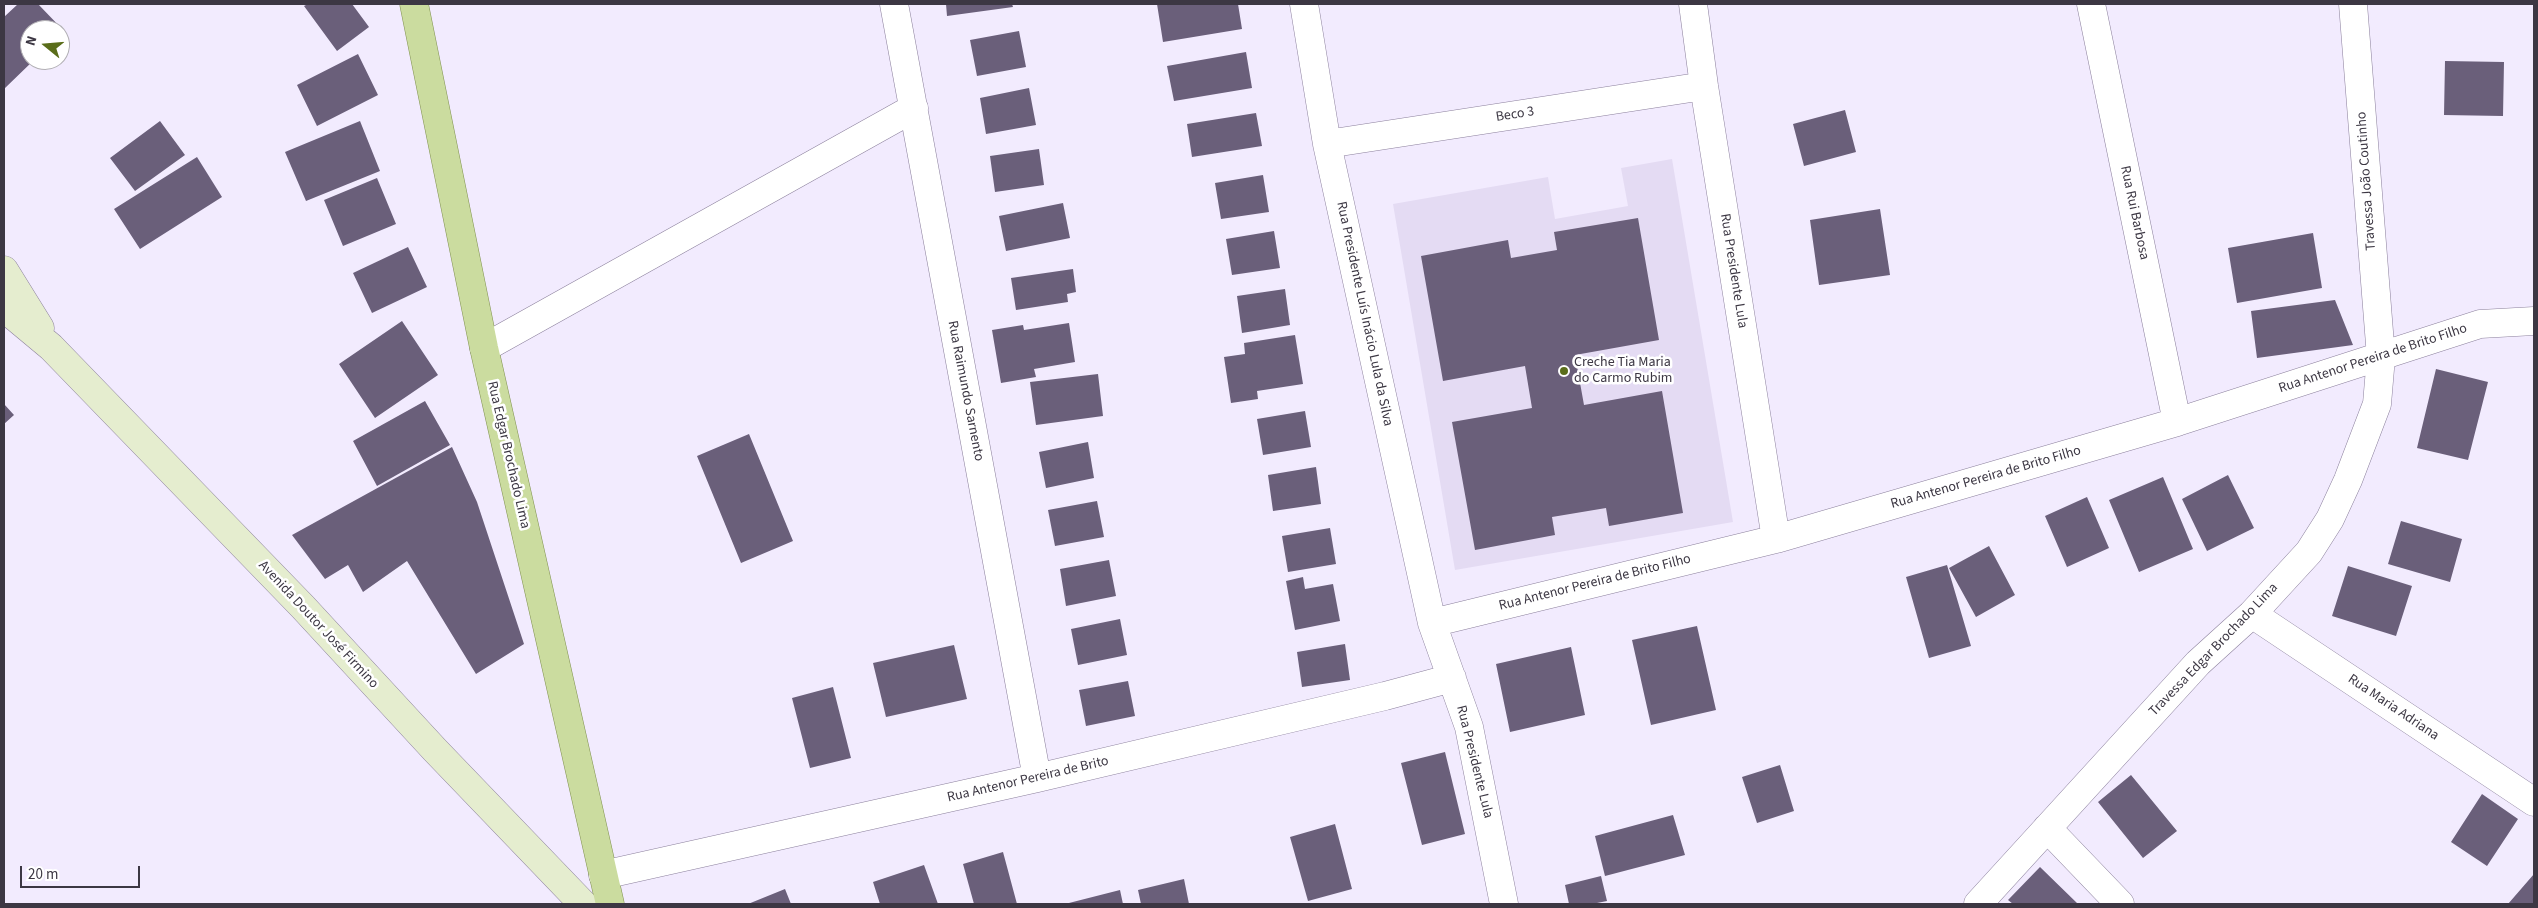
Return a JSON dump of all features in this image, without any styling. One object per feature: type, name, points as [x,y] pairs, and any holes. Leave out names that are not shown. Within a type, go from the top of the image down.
[{"type":"main road","name":"Rua Edgar Brochado Lima","points":[[414,4],[484,348],[610,904]]},
{"type":"street","name":"Rua Raimundo Sarnento","points":[[894,4],[1037,778]]},
{"type":"street","name":"Rua Presidente Luís Inácio Lula da Silva","points":[[1304,4],[1327,144],[1432,623]]},
{"type":"street","name":"Rua Presidente Lula","points":[[1693,4],[1704,86],[1776,539]]},
{"type":"street","name":"Rua Rui Barbosa","points":[[2091,4],[2178,422]]},
{"type":"street","name":"Travessa João Coutinho","points":[[2353,4],[2381,358]]},
{"type":"street","name":"Beco 3","points":[[1327,144],[1704,86]]},
{"type":"street","points":[[484,348],[914,108]]},
{"type":"street","name":"Avenida Doutor José Firmino","points":[[4,270],[51,346]]},
{"type":"street","name":"Avenida Doutor José Firmino","points":[[4,308],[51,346],[296,600],[435,750],[583,904]]},
{"type":"street","name":"Rua Antenor Pereira de Brito Filho","points":[[1432,623],[1776,539],[2178,422],[2381,358],[2480,324],[2534,321]]},
{"type":"street","name":"Travessa Edgar Brochado Lima","points":[[1978,904],[2198,663],[2252,614],[2309,552],[2330,520],[2378,404],[2381,358]]},
{"type":"street","name":"Rua Maria Adriana","points":[[2252,614],[2534,802]]},
{"type":"street","name":"Rua Presidente Lula","points":[[1432,623],[1469,727],[1504,904]]},
{"type":"street","name":"Rua Antenor Pereira de Brito","points":[[603,875],[1037,778],[1385,696],[1452,678]]},
{"type":"street","points":[[2047,828],[2120,904]]},
{"type":"shaded area","name":"Creche Tia Maria do Carmo Rubim","points":[[1672,159],[1733,522],[1455,570],[1393,204],[1548,177],[1555,219],[1628,206],[1621,168]]},
{"type":"building","points":[[18,4],[38,4],[53,20],[20,20],[20,70],[24,70],[4,89],[4,17]]},
{"type":"building","points":[[308,4],[352,4],[369,27],[337,51],[304,6]]},
{"type":"building","points":[[946,4],[1012,4],[1013,7],[947,16]]},
{"type":"building","points":[[1157,4],[1238,4],[1242,29],[1163,42]]},
{"type":"building","points":[[1019,31],[1026,67],[977,76],[970,40]]},
{"type":"building","points":[[1246,52],[1252,88],[1174,101],[1167,66]]},
{"type":"building","points":[[358,54],[378,95],[317,126],[297,85]]},
{"type":"building","points":[[2445,61],[2504,62],[2503,116],[2444,115]]},
{"type":"building","points":[[1029,88],[1036,125],[986,134],[980,98]]},
{"type":"building","points":[[1845,110],[1856,152],[1804,166],[1793,124]]},
{"type":"building","points":[[1256,113],[1262,146],[1192,157],[1187,124]]},
{"type":"building","points":[[160,121],[185,155],[135,191],[110,158]]},
{"type":"building","points":[[360,121],[380,171],[306,201],[285,152]]},
{"type":"building","points":[[1039,149],[1044,185],[995,192],[990,156]]},
{"type":"building","points":[[197,157],[222,197],[140,249],[114,209]]},
{"type":"building","points":[[1263,175],[1269,212],[1221,219],[1215,183]]},
{"type":"building","points":[[377,178],[396,224],[343,246],[324,200]]},
{"type":"building","points":[[1063,203],[1070,238],[1006,251],[999,216]]},
{"type":"building","points":[[1880,209],[1890,275],[1819,285],[1810,220]]},
{"type":"building","points":[[1638,218],[1659,340],[1575,355],[1584,405],[1662,391],[1683,513],[1609,526],[1606,508],[1552,517],[1555,535],[1475,550],[1452,422],[1532,408],[1525,366],[1443,381],[1421,256],[1508,240],[1511,258],[1557,250],[1554,232]]},
{"type":"building","points":[[1274,231],[1280,268],[1232,275],[1226,239]]},
{"type":"building","points":[[2313,233],[2322,288],[2237,303],[2228,248]]},
{"type":"building","points":[[408,247],[427,287],[372,313],[353,273]]},
{"type":"building","points":[[1073,269],[1076,292],[1067,294],[1068,302],[1016,310],[1011,278]]},
{"type":"building","points":[[1285,289],[1290,325],[1242,333],[1237,296]]},
{"type":"building","points":[[2335,300],[2353,345],[2257,358],[2251,311]]},
{"type":"building","points":[[402,321],[438,375],[375,418],[339,364]]},
{"type":"building","points":[[1069,323],[1075,362],[1034,369],[1036,377],[1001,383],[992,330],[1023,325],[1024,330]]},
{"type":"building","points":[[1295,335],[1303,384],[1257,391],[1258,399],[1231,403],[1224,357],[1245,354],[1244,343]]},
{"type":"building","points":[[2436,369],[2488,382],[2468,460],[2417,448]]},
{"type":"building","points":[[1098,374],[1103,416],[1036,425],[1030,382]]},
{"type":"building","points":[[425,401],[450,445],[377,486],[353,441]]},
{"type":"building","points":[[4,404],[14,415],[4,424]]},
{"type":"building","points":[[1305,411],[1311,447],[1263,455],[1257,419]]},
{"type":"building","points":[[749,434],[793,541],[741,563],[697,456]]},
{"type":"building","points":[[1088,442],[1094,478],[1046,488],[1039,452]]},
{"type":"building","points":[[452,447],[477,502],[524,644],[476,674],[407,561],[363,592],[348,565],[325,579],[292,535]]},
{"type":"building","points":[[1316,467],[1321,504],[1273,511],[1268,475]]},
{"type":"building","points":[[2228,475],[2254,528],[2207,551],[2182,499]]},
{"type":"building","points":[[2163,477],[2193,549],[2139,572],[2109,500]]},
{"type":"building","points":[[2087,497],[2109,548],[2067,567],[2045,516]]},
{"type":"building","points":[[1097,501],[1104,537],[1055,546],[1048,510]]},
{"type":"building","points":[[2401,521],[2462,539],[2450,582],[2388,564]]},
{"type":"building","points":[[1330,528],[1336,564],[1288,572],[1282,536]]},
{"type":"building","points":[[1989,546],[2015,595],[1976,617],[1949,568]]},
{"type":"building","points":[[1109,560],[1116,596],[1066,606],[1060,569]]},
{"type":"building","points":[[1947,565],[1971,646],[1929,658],[1906,577]]},
{"type":"building","points":[[2348,566],[2412,586],[2396,636],[2332,616]]},
{"type":"building","points":[[1303,577],[1305,589],[1333,584],[1340,621],[1295,630],[1286,581]]},
{"type":"building","points":[[1120,619],[1127,655],[1078,665],[1071,629]]},
{"type":"building","points":[[1697,626],[1716,710],[1651,725],[1632,640]]},
{"type":"building","points":[[1345,644],[1350,680],[1302,687],[1297,652]]},
{"type":"building","points":[[954,645],[967,699],[886,717],[873,663]]},
{"type":"building","points":[[1571,647],[1585,715],[1510,732],[1496,664]]},
{"type":"building","points":[[1128,681],[1135,716],[1086,726],[1079,690]]},
{"type":"building","points":[[833,687],[851,758],[810,768],[792,698]]},
{"type":"building","points":[[1445,752],[1465,834],[1422,845],[1401,763]]},
{"type":"building","points":[[1780,765],[1794,811],[1757,823],[1742,777]]},
{"type":"building","points":[[2131,775],[2177,831],[2143,858],[2098,802]]},
{"type":"building","points":[[2482,794],[2518,819],[2487,866],[2451,842]]},
{"type":"building","points":[[1673,815],[1685,855],[1605,876],[1595,836]]},
{"type":"building","points":[[1335,824],[1352,889],[1308,901],[1290,837]]},
{"type":"building","points":[[1003,852],[1017,904],[974,904],[963,864]]},
{"type":"building","points":[[924,865],[938,904],[880,904],[873,882]]},
{"type":"building","points":[[2040,867],[2078,904],[2013,904],[2008,900]]},
{"type":"building","points":[[2534,874],[2534,904],[2508,904]]},
{"type":"building","points":[[1601,876],[1607,901],[1592,904],[1569,904],[1565,885]]},
{"type":"building","points":[[1184,879],[1189,904],[1141,904],[1138,890]]},
{"type":"building","points":[[785,889],[791,904],[748,904]]},
{"type":"building","points":[[1120,890],[1123,904],[1065,904]]},
{"type":"place","name":"Creche Tia Maria do Carmo Rubim","points":[[1564,371]]}]
